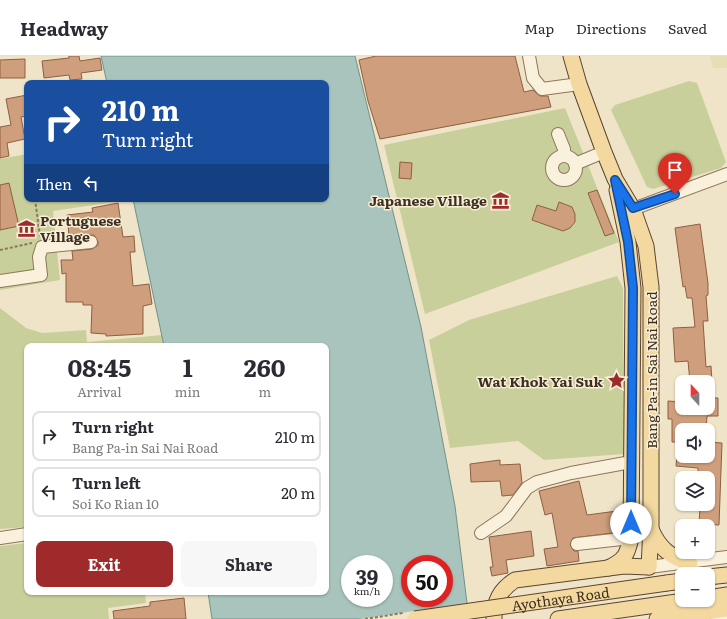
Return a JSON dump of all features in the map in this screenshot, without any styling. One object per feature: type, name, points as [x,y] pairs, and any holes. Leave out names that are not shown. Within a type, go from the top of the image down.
[{"type":"main road","name":"Bang Pa-in Sai Nai Road","points":[[572,56],[579,84],[615,180],[628,242],[633,288],[631,538],[628,553],[620,562],[608,568]]},
{"type":"main road","name":"Bang Pa-in Sai Nai Road","points":[[494,619],[494,607],[498,596],[505,587],[515,580],[624,566],[649,567],[651,528],[651,287],[646,246],[633,208],[615,180]]},
{"type":"main road","points":[[651,528],[655,538],[669,555],[690,563]]},
{"type":"main road","points":[[504,619],[504,608],[507,601],[519,590],[625,576],[649,567]]},
{"type":"main road","points":[[715,576],[727,575]]},
{"type":"main road","name":"Ayothaya Road","points":[[415,619],[675,582]]},
{"type":"main road","points":[[715,597],[727,595]]},
{"type":"main road","name":"Ayothaya Road","points":[[558,619],[675,602]]},
{"type":"main road","points":[[657,619],[727,609]]},
{"type":"street","points":[[529,56],[533,78],[542,89],[579,84]]},
{"type":"street","points":[[558,134],[564,149],[564,156]]},
{"type":"street","points":[[575,164],[604,152]]},
{"type":"street","points":[[564,156],[572,160],[575,164],[575,172],[568,179],[559,179],[553,172],[552,168],[556,160],[564,156]]},
{"type":"street","points":[[633,208],[727,174]]},
{"type":"street","points":[[0,281],[41,275],[39,257],[41,244],[91,242]]},
{"type":"street","points":[[482,533],[506,516],[528,488],[537,482],[571,473],[631,462]]},
{"type":"street","points":[[0,538],[24,534]]},
{"type":"street","points":[[577,544],[631,538]]},
{"type":"street","points":[[649,567],[690,563],[727,557]]},
{"type":"street","points":[[717,619],[727,618]]},
{"type":"path","points":[[0,250],[41,244],[35,202]]},
{"type":"shaded area","points":[[710,56],[727,56],[727,68],[713,68]]},
{"type":"green space","points":[[689,81],[697,83],[726,162],[721,168],[653,189],[647,187],[611,110],[615,105]]},
{"type":"green space","name":"Japanese Village","points":[[565,108],[619,242],[425,314],[384,145]]},
{"type":"green space","name":"Portuguese Village","points":[[24,155],[24,202],[114,202],[53,211],[60,280],[0,290],[0,159]]},
{"type":"green space","points":[[617,276],[623,288],[624,454],[544,460],[518,441],[450,448],[429,340],[469,320]]},
{"type":"green space","points":[[0,308],[26,328],[42,333],[86,330],[87,342],[162,335],[163,343],[24,343],[24,527],[0,529]]},
{"type":"green space","points":[[24,543],[24,595],[145,595],[146,603],[108,608],[109,619],[0,619],[0,546]]},
{"type":"water","points":[[101,56],[355,56],[421,327],[455,506],[469,619],[212,619],[208,595],[329,595],[329,343],[163,343],[134,202],[329,202],[329,80],[106,80]]},
{"type":"pier","points":[[469,603],[471,619],[359,619],[442,607],[453,607],[453,605]]},
{"type":"building","points":[[69,56],[79,56],[80,61],[100,58],[102,70],[81,73],[82,79],[70,80],[69,75],[44,78],[42,61],[69,58]]},
{"type":"building","points":[[376,56],[515,56],[524,92],[533,90],[540,96],[548,96],[551,107],[380,139],[368,101],[359,60]]},
{"type":"building","points":[[25,59],[25,78],[0,78],[0,60]]},
{"type":"building","points":[[24,96],[24,116],[21,117],[24,139],[7,143],[9,156],[0,158],[0,127],[11,125],[6,99]]},
{"type":"building","points":[[400,162],[412,163],[411,179],[399,178]]},
{"type":"building","points":[[9,183],[19,226],[0,230],[0,185]]},
{"type":"building","points":[[597,190],[614,233],[605,236],[588,193]]},
{"type":"building","points":[[559,202],[572,207],[575,214],[575,222],[570,228],[563,231],[532,220],[537,205],[556,211]]},
{"type":"building","points":[[118,203],[123,237],[134,236],[135,252],[130,252],[133,286],[149,284],[152,304],[143,306],[143,334],[106,336],[106,334],[91,333],[92,305],[83,305],[83,302],[66,302],[66,273],[62,274],[61,260],[73,260],[72,251],[92,249],[98,245],[94,235],[69,236],[67,215],[93,212],[92,208]]},
{"type":"building","points":[[700,224],[708,283],[708,295],[706,296],[708,321],[703,321],[706,367],[711,366],[712,375],[689,375],[688,361],[675,362],[673,328],[695,327],[692,298],[687,298],[685,286],[683,287],[675,228]]},
{"type":"building","points":[[715,398],[718,398],[718,416],[707,416],[706,423],[675,423],[675,442],[672,442],[672,419],[668,419],[668,401],[675,402],[675,415],[715,415]]},
{"type":"building","points":[[715,442],[722,443],[719,525],[715,525],[715,519],[699,519],[700,511],[715,511],[715,471],[698,471],[698,468],[676,466],[676,463],[715,463]]},
{"type":"building","points":[[500,460],[500,465],[520,464],[522,483],[513,495],[502,496],[500,481],[471,482],[470,464]]},
{"type":"building","points":[[579,481],[587,515],[617,511],[620,532],[573,538],[570,545],[574,551],[578,551],[579,561],[547,566],[544,549],[558,547],[552,513],[545,515],[539,491]]},
{"type":"building","points":[[531,531],[534,556],[506,560],[508,573],[492,576],[490,567],[493,567],[489,537]]},
{"type":"building","points":[[184,598],[186,619],[114,619],[113,611],[150,606],[150,602]]},
{"type":"place","name":"Japanese Village","points":[[500,200]]},
{"type":"place","name":"Portuguese Village","points":[[27,228]]},
{"type":"place","name":"Wat Khok Yai Suk","points":[[616,381]]},
{"type":"route","points":[[631,523],[633,288],[628,242],[615,180],[633,208],[675,194]]}]
